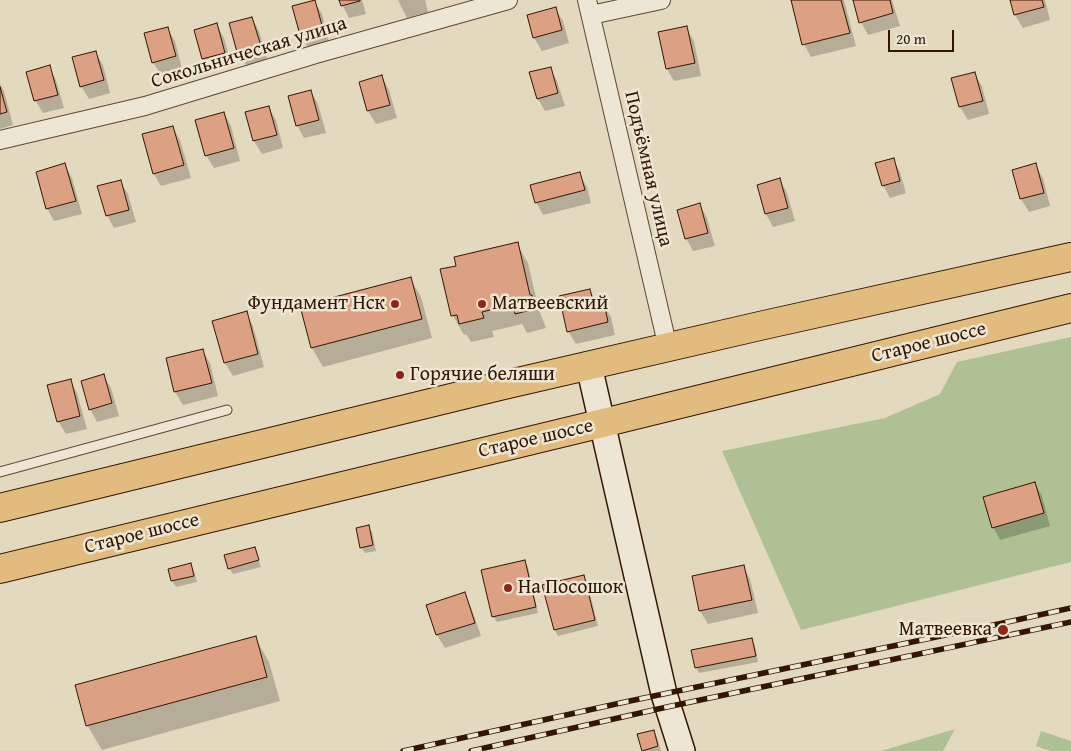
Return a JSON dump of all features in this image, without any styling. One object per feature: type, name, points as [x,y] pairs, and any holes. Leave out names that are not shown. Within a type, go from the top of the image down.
[{"type":"highway","points":[[0,508],[500,386],[1071,257]]},
{"type":"highway","name":"Старое шоссе","points":[[0,569],[1071,308]]},
{"type":"street","name":"Сокольническая улица","points":[[0,140],[145,106],[316,54],[508,0]]},
{"type":"street","points":[[589,8],[661,0]]},
{"type":"street","name":"Подъёмная улица","points":[[589,8],[668,348]]},
{"type":"street","points":[[589,366],[664,694],[682,751]]},
{"type":"lane","points":[[0,472],[227,410]]},
{"type":"green space","points":[[1071,337],[1071,562],[801,630],[722,451],[885,418],[940,394],[957,362]]},
{"type":"green space","points":[[955,729],[943,751],[881,751]]},
{"type":"green space","points":[[1041,731],[1071,741],[1071,751],[1050,751],[1036,746]]},
{"type":"building","points":[[315,0],[323,29],[300,35],[292,6]]},
{"type":"building","points":[[339,0],[360,0],[360,1],[341,6]]},
{"type":"building","points":[[791,0],[841,0],[850,33],[802,45]]},
{"type":"building","points":[[853,0],[890,0],[893,13],[859,23]]},
{"type":"building","points":[[1010,0],[1042,0],[1044,7],[1014,15]]},
{"type":"building","points":[[556,7],[562,30],[533,38],[527,15]]},
{"type":"building","points":[[252,17],[261,46],[237,52],[229,23]]},
{"type":"building","points":[[217,23],[225,53],[202,59],[194,30]]},
{"type":"building","points":[[687,26],[695,63],[666,69],[658,32]]},
{"type":"building","points":[[168,27],[176,56],[152,63],[144,33]]},
{"type":"building","points":[[96,51],[104,80],[80,87],[72,57]]},
{"type":"building","points":[[50,65],[58,95],[34,101],[26,72]]},
{"type":"building","points":[[551,67],[558,93],[537,99],[529,72]]},
{"type":"building","points":[[975,72],[983,101],[959,107],[951,78]]},
{"type":"building","points":[[382,75],[390,105],[367,111],[359,82]]},
{"type":"building","points":[[0,87],[7,112],[0,114]]},
{"type":"building","points":[[311,90],[319,120],[296,126],[288,96]]},
{"type":"building","points":[[269,106],[277,135],[253,141],[245,112]]},
{"type":"building","points":[[224,112],[234,148],[205,156],[195,120]]},
{"type":"building","points":[[173,126],[184,165],[153,174],[142,134]]},
{"type":"building","points":[[894,158],[900,181],[882,186],[875,163]]},
{"type":"building","points":[[65,163],[76,201],[46,209],[36,172]]},
{"type":"building","points":[[1036,163],[1044,193],[1020,199],[1012,170]]},
{"type":"building","points":[[580,172],[585,190],[535,203],[530,185]]},
{"type":"building","points":[[780,178],[788,208],[765,214],[757,185]]},
{"type":"building","points":[[121,180],[129,210],[106,216],[97,186]]},
{"type":"building","points":[[700,203],[708,233],[685,239],[677,210]]},
{"type":"building","points":[[518,242],[535,309],[515,314],[513,304],[482,312],[484,318],[459,324],[457,315],[451,316],[440,269],[456,266],[454,257]]},
{"type":"building","points":[[411,277],[422,319],[311,348],[300,306]]},
{"type":"building","points":[[590,289],[594,305],[604,303],[608,322],[567,332],[559,296]]},
{"type":"building","points":[[247,311],[258,354],[224,363],[212,321]]},
{"type":"building","points":[[203,349],[212,383],[174,392],[166,358]]},
{"type":"building","points":[[104,374],[112,403],[89,410],[81,381]]},
{"type":"building","points":[[71,379],[80,416],[57,422],[47,385]]},
{"type":"building","points":[[1035,482],[1044,513],[992,528],[983,497]]},
{"type":"building","points":[[369,525],[373,545],[360,548],[356,528]]},
{"type":"building","points":[[255,547],[259,560],[228,569],[224,555]]},
{"type":"building","name":"На Посошок","points":[[525,560],[536,607],[492,617],[481,570]]},
{"type":"building","points":[[191,563],[194,576],[171,581],[168,569]]},
{"type":"building","points":[[744,565],[752,600],[699,611],[692,576]]},
{"type":"building","points":[[584,575],[595,620],[554,630],[542,585]]},
{"type":"building","points":[[465,592],[475,623],[436,635],[426,605]]},
{"type":"building","points":[[256,636],[267,677],[86,726],[75,685]]},
{"type":"building","points":[[752,638],[756,656],[695,668],[691,650]]},
{"type":"building","points":[[654,730],[658,746],[642,751],[637,734]]},
{"type":"railway","points":[[403,751],[1071,608]]},
{"type":"railway","points":[[471,751],[667,707],[1071,622]]},
{"type":"place","name":"Фундамент Нск","points":[[395,304]]},
{"type":"place","name":"Матвеевский","points":[[482,304]]},
{"type":"place","name":"Горячие беляши","points":[[400,375]]},
{"type":"place","name":"На Посошок","points":[[508,588]]},
{"type":"place","name":"Матвеевка","points":[[1003,630]]}]
